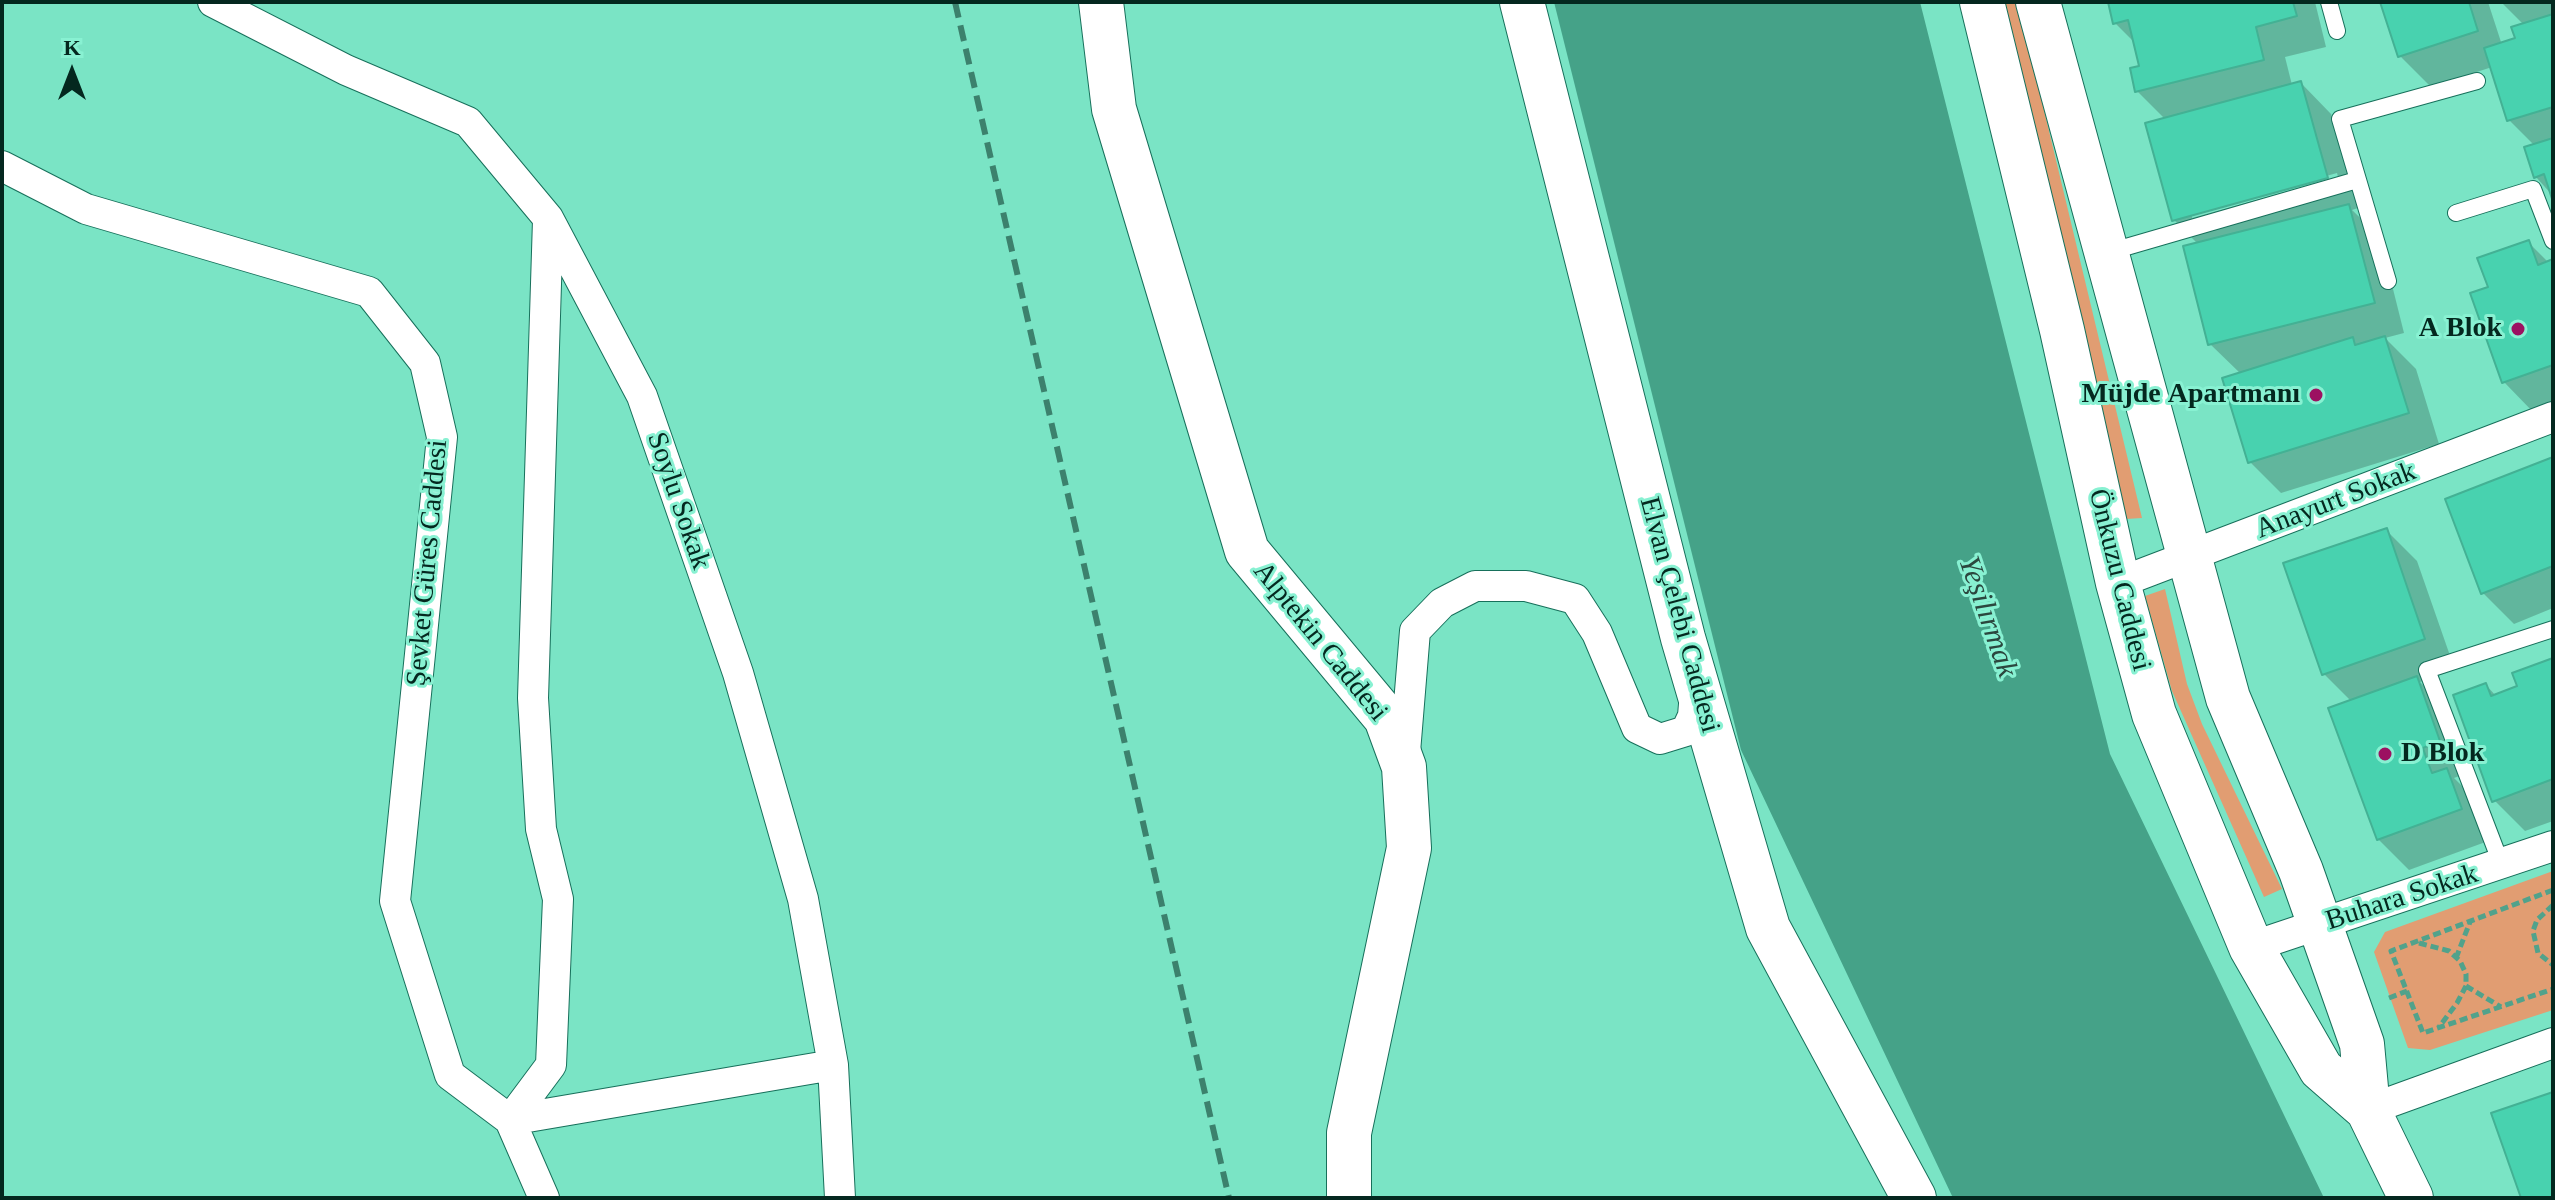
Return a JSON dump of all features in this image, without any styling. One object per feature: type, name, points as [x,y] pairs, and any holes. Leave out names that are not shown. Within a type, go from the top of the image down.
[{"type":"street","name":"Soylu Sokak","points":[[213,2],[346,70],[468,122],[548,218],[642,396],[738,673],[803,899],[833,1065],[840,1198]]},
{"type":"street","name":"Alptekin Caddesi","points":[[1101,2],[1114,109],[1247,551],[1386,718],[1404,767],[1409,848],[1349,1133],[1349,1198]]},
{"type":"street","name":"Elvan Çelebi Caddesi","points":[[1522,2],[1695,682],[1768,928],[1914,1198]]},
{"type":"street","name":"Önkuzu Caddesi","points":[[1982,2],[2062,330],[2118,583],[2154,714],[2251,947],[2321,1069],[2368,1110]]},
{"type":"street","name":"Önkuzu Caddesi","points":[[2038,2],[2228,698],[2320,924],[2362,1044],[2368,1110],[2411,1198]]},
{"type":"street","name":"Şevket Güres Caddesi","points":[[2,166],[86,209],[369,292],[425,363],[442,437],[395,901],[450,1075],[510,1120],[544,1198]]},
{"type":"street","points":[[510,1120],[551,1065],[558,914],[558,899],[541,829],[533,698],[548,218]]},
{"type":"street","name":"Anayurt Sokak","points":[[2118,583],[2553,417]]},
{"type":"street","points":[[1404,767],[1415,631],[1442,603],[1475,586],[1526,586],[1575,599],[1597,633],[1622,701],[1637,728],[1660,739],[1686,731],[1693,716],[1695,682]]},
{"type":"street","name":"Buhara Sokak","points":[[2251,947],[2502,866],[2553,846]]},
{"type":"street","points":[[2368,1110],[2553,1043]]},
{"type":"street","points":[[510,1120],[833,1065]]},
{"type":"lane","points":[[2329,2],[2337,31]]},
{"type":"lane","points":[[2388,281],[2340,119],[2477,81]]},
{"type":"lane","points":[[2106,253],[2357,180]]},
{"type":"lane","points":[[2456,213],[2533,189],[2553,241]]},
{"type":"lane","points":[[2502,866],[2427,670],[2553,629]]},
{"type":"path","points":[[2553,898],[2551,891],[2391,951],[2423,1033],[2553,989]]},
{"type":"path","points":[[2553,905],[2537,920],[2533,931],[2538,953],[2553,965]]},
{"type":"path","points":[[2456,958],[2471,921]]},
{"type":"path","points":[[2414,943],[2428,943],[2456,958],[2466,974],[2466,986],[2450,1016],[2439,1027]]},
{"type":"path","points":[[2466,986],[2501,1007]]},
{"type":"shaded area","points":[[2004,2],[2018,2],[2142,518],[2126,519]]},
{"type":"shaded area","points":[[2165,589],[2187,684],[2202,724],[2282,889],[2264,897],[2172,691],[2145,596]]},
{"type":"shaded area","points":[[2553,871],[2553,1010],[2430,1050],[2408,1048],[2374,952],[2385,932]]},
{"type":"water","name":"Yeşilırmak","points":[[1554,2],[1920,2],[2110,754],[2324,1198],[1953,1198],[1741,750]]},
{"type":"building","points":[[2108,2],[2293,2],[2297,16],[2256,27],[2264,60],[2135,92],[2130,68],[2139,66],[2128,20],[2113,24]]},
{"type":"building","points":[[2380,2],[2469,2],[2478,31],[2398,57]]},
{"type":"building","points":[[2553,14],[2553,107],[2507,121],[2484,48],[2515,38],[2511,27]]},
{"type":"building","points":[[2301,81],[2328,178],[2172,221],[2145,123]]},
{"type":"building","points":[[2553,138],[2553,202],[2544,174],[2534,178],[2524,147]]},
{"type":"building","points":[[2349,204],[2375,303],[2208,345],[2183,246]]},
{"type":"building","name":"A Blok","points":[[2529,240],[2538,265],[2553,259],[2553,365],[2502,383],[2470,293],[2488,287],[2477,258]]},
{"type":"building","name":"Müjde Apartmanı","points":[[2385,336],[2409,413],[2248,463],[2222,378],[2353,337],[2355,345]]},
{"type":"building","points":[[2553,457],[2553,566],[2481,594],[2445,499]]},
{"type":"building","points":[[2387,528],[2425,639],[2322,675],[2283,563]]},
{"type":"building","points":[[2553,658],[2553,779],[2492,802],[2453,695],[2486,683],[2491,696],[2517,686],[2512,673]]},
{"type":"building","name":"D Blok","points":[[2417,676],[2440,741],[2423,748],[2427,760],[2432,773],[2447,768],[2462,809],[2377,840],[2328,708]]},
{"type":"building","points":[[2553,1092],[2553,1198],[2521,1198],[2491,1113]]},
{"type":"railway","points":[[955,2],[1229,1198]]},
{"type":"place","name":"A Blok","points":[[2518,329]]},
{"type":"place","name":"Müjde Apartmanı","points":[[2316,395]]},
{"type":"place","name":"D Blok","points":[[2385,754]]}]
